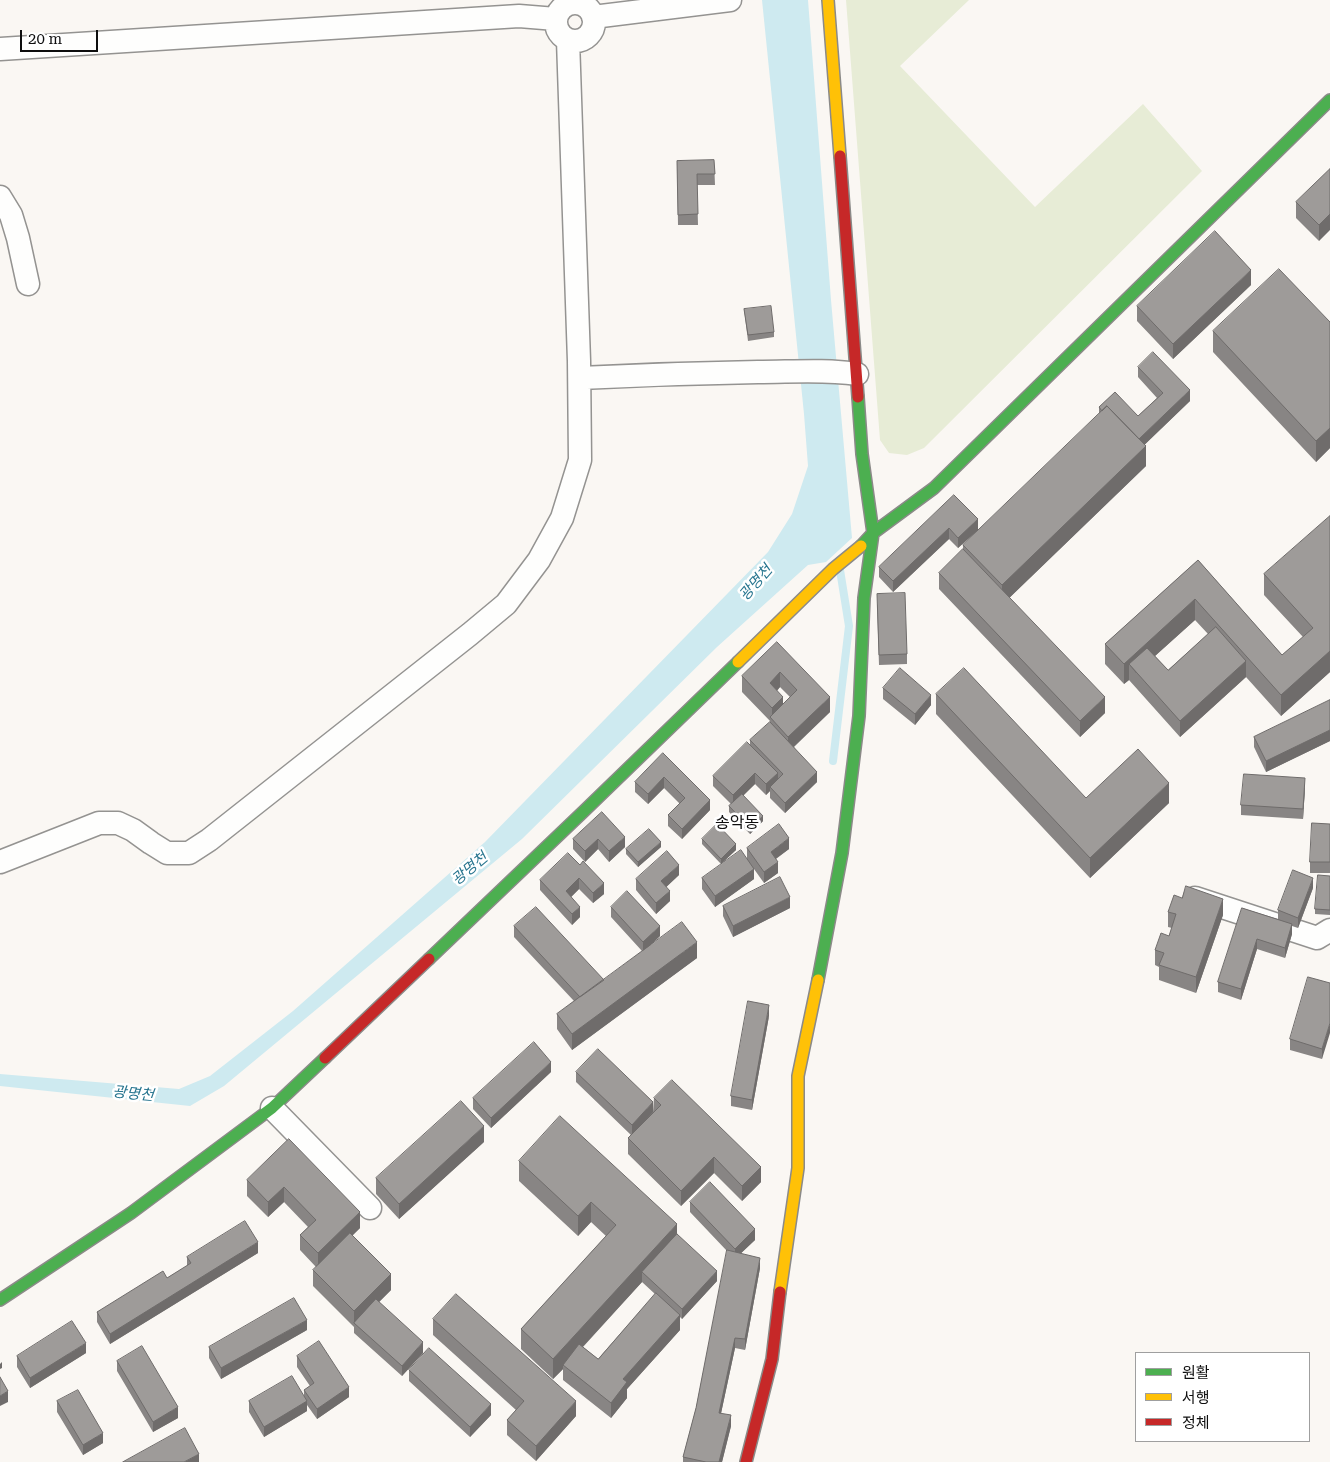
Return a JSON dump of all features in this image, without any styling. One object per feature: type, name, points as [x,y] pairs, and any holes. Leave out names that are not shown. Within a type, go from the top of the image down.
[{"type":"street","points":[[593,17],[730,0]]},
{"type":"street","points":[[746,1462],[772,1359],[784,1251],[798,1168],[798,1076],[823,958],[842,853],[859,716],[864,598],[873,533],[848,373],[828,0]]},
{"type":"street","points":[[574,3],[582,4],[589,9],[593,17],[594,25],[591,33],[584,39],[568,40],[561,35],[557,28],[556,19],[559,11],[574,3]]},
{"type":"street","points":[[0,49],[520,16],[556,19]]},
{"type":"street","points":[[0,862],[99,823],[118,823],[133,830],[167,853],[189,853],[209,840],[506,604],[539,560],[562,518],[580,460],[580,378],[568,40]]},
{"type":"street","points":[[0,1300],[131,1212],[272,1108],[583,812],[833,569],[856,551],[873,533],[934,488],[1330,100]]},
{"type":"street","points":[[0,197],[11,216],[28,284]]},
{"type":"street","points":[[580,378],[673,373],[848,373]]},
{"type":"street","points":[[1191,897],[1317,938],[1330,930]]},
{"type":"street","points":[[272,1108],[370,1208]]},
{"type":"green space","points":[[846,0],[969,0],[900,66],[1035,207],[1143,104],[1202,171],[924,448],[907,455],[889,453],[880,440]]},
{"type":"water","name":"광명천","points":[[762,0],[808,0],[831,300],[852,538],[826,562],[808,565],[717,647],[522,839],[224,1086],[190,1106],[0,1086],[0,1074],[179,1089],[210,1076],[293,1011],[485,842],[768,552],[792,514],[808,466]]},
{"type":"building","points":[[714,160],[715,174],[697,174],[698,214],[678,215],[677,161]]},
{"type":"building","points":[[1330,169],[1330,214],[1319,225],[1296,202]]},
{"type":"building","points":[[1215,231],[1251,270],[1173,344],[1137,306]]},
{"type":"building","points":[[1279,269],[1330,322],[1330,428],[1316,441],[1213,331]]},
{"type":"building","points":[[771,306],[774,332],[748,335],[744,309]]},
{"type":"building","points":[[1153,352],[1190,390],[1139,439],[1107,406],[1102,411],[1099,407],[1115,392],[1138,416],[1163,393],[1138,367]]},
{"type":"building","points":[[1107,406],[1146,446],[1002,585],[963,545]]},
{"type":"building","points":[[954,495],[978,519],[958,538],[949,528],[893,581],[879,567]]},
{"type":"building","points":[[1330,516],[1330,651],[1281,695],[1195,599],[1124,664],[1105,644],[1198,560],[1282,655],[1313,628],[1264,574]]},
{"type":"building","points":[[963,549],[1105,697],[1080,721],[939,573]]},
{"type":"building","points":[[905,593],[907,654],[879,655],[877,594]]},
{"type":"building","points":[[1216,627],[1246,661],[1180,721],[1129,664],[1147,648],[1168,670]]},
{"type":"building","points":[[777,642],[830,697],[788,737],[770,717],[797,690],[780,672],[770,683],[783,697],[772,708],[742,676]]},
{"type":"building","points":[[900,668],[931,695],[915,714],[883,688]]},
{"type":"building","points":[[964,668],[1086,798],[1138,749],[1169,783],[1090,858],[936,694]]},
{"type":"building","points":[[1330,700],[1330,730],[1266,761],[1254,737]]},
{"type":"building","points":[[770,722],[817,772],[785,803],[770,787],[783,774],[750,740]]},
{"type":"building","points":[[747,742],[778,773],[766,784],[755,773],[733,795],[713,776]]},
{"type":"building","points":[[663,753],[710,800],[682,829],[668,815],[685,798],[664,777],[648,794],[635,782]]},
{"type":"building","points":[[1244,774],[1305,778],[1303,809],[1241,805]]},
{"type":"building","points":[[742,794],[763,816],[750,828],[729,806]]},
{"type":"building","points":[[602,812],[625,837],[609,851],[598,839],[585,851],[573,839]]},
{"type":"building","points":[[1312,823],[1330,824],[1330,862],[1310,862]]},
{"type":"building","points":[[717,824],[736,844],[721,859],[702,839]]},
{"type":"building","points":[[779,824],[789,838],[771,852],[778,862],[764,872],[747,848]]},
{"type":"building","points":[[649,829],[661,842],[638,862],[626,849]]},
{"type":"building","points":[[741,850],[754,869],[715,896],[702,878]]},
{"type":"building","points":[[667,851],[679,865],[661,881],[670,891],[656,903],[636,879]]},
{"type":"building","points":[[568,853],[580,865],[583,861],[604,883],[593,893],[579,878],[566,891],[580,907],[572,914],[540,880]]},
{"type":"building","points":[[1293,870],[1313,878],[1298,918],[1278,910]]},
{"type":"building","points":[[1318,875],[1330,876],[1330,910],[1315,909]]},
{"type":"building","points":[[780,877],[790,897],[733,926],[723,906]]},
{"type":"building","points":[[1186,886],[1223,899],[1196,977],[1159,965],[1164,953],[1155,950],[1161,933],[1169,936],[1176,914],[1168,912],[1174,895],[1182,898]]},
{"type":"building","points":[[627,891],[660,926],[643,942],[611,907]]},
{"type":"building","points":[[536,907],[604,980],[580,997],[514,926]]},
{"type":"building","points":[[1242,908],[1292,924],[1285,948],[1257,939],[1241,989],[1218,982]]},
{"type":"building","points":[[682,922],[697,942],[572,1034],[557,1014]]},
{"type":"building","points":[[1308,977],[1330,983],[1330,1023],[1322,1049],[1290,1039]]},
{"type":"building","points":[[748,1001],[769,1005],[752,1100],[731,1096]]},
{"type":"building","points":[[534,1042],[551,1062],[491,1118],[473,1098]]},
{"type":"building","points":[[598,1049],[653,1102],[632,1125],[576,1072]]},
{"type":"building","points":[[672,1080],[761,1167],[742,1186],[714,1157],[681,1191],[628,1138],[661,1105],[654,1098]]},
{"type":"building","points":[[461,1101],[484,1126],[399,1204],[376,1178]]},
{"type":"building","points":[[560,1116],[677,1224],[553,1359],[521,1329],[616,1225],[591,1202],[578,1216],[519,1161]]},
{"type":"building","points":[[289,1139],[360,1212],[318,1253],[300,1235],[316,1220],[284,1187],[268,1202],[247,1180]]},
{"type":"building","points":[[710,1182],[755,1229],[735,1249],[690,1202]]},
{"type":"building","points":[[245,1221],[258,1242],[110,1334],[97,1312],[163,1271],[167,1278],[191,1263],[187,1257]]},
{"type":"building","points":[[350,1233],[391,1274],[354,1311],[313,1270]]},
{"type":"building","points":[[677,1234],[717,1271],[682,1309],[642,1272]]},
{"type":"building","points":[[727,1250],[760,1258],[745,1339],[735,1338],[719,1413],[731,1415],[719,1462],[706,1462],[683,1457],[696,1408]]},
{"type":"building","points":[[656,1293],[680,1315],[623,1379],[627,1382],[611,1403],[563,1365],[579,1344],[598,1359]]},
{"type":"building","points":[[456,1294],[576,1401],[536,1446],[507,1420],[524,1401],[433,1319]]},
{"type":"building","points":[[294,1298],[307,1320],[221,1368],[209,1347]]},
{"type":"building","points":[[376,1299],[423,1342],[402,1366],[354,1323]]},
{"type":"building","points":[[72,1321],[86,1343],[30,1378],[17,1356]]},
{"type":"building","points":[[319,1341],[349,1387],[317,1409],[304,1390],[314,1383],[297,1356]]},
{"type":"building","points":[[142,1346],[178,1407],[153,1422],[117,1361]]},
{"type":"building","points":[[429,1348],[491,1404],[470,1427],[409,1370]]},
{"type":"building","points":[[292,1376],[307,1401],[264,1427],[249,1401]]},
{"type":"building","points":[[0,1377],[8,1391],[0,1396]]},
{"type":"building","points":[[78,1390],[103,1433],[83,1445],[57,1401]]},
{"type":"building","points":[[185,1428],[199,1454],[184,1462],[123,1462]]},
{"type":"waterway","points":[[833,761],[849,626],[840,570]]},
{"type":"traffic: fast","points":[[861,546],[873,533],[934,488],[1330,100]]},
{"type":"traffic: fast","points":[[818,980],[842,853],[859,716],[864,598],[873,533],[862,454],[858,397]]},
{"type":"traffic: fast","points":[[429,959],[738,662]]},
{"type":"traffic: fast","points":[[0,1300],[131,1213],[272,1108],[325,1058]]},
{"type":"traffic: slow","points":[[828,0],[840,156]]},
{"type":"traffic: slow","points":[[738,662],[833,569],[861,546]]},
{"type":"traffic: slow","points":[[780,1292],[798,1168],[798,1076],[818,980]]},
{"type":"traffic: jam","points":[[840,156],[858,397]]},
{"type":"traffic: jam","points":[[325,1058],[429,959]]},
{"type":"traffic: jam","points":[[746,1462],[772,1359],[780,1292]]},
{"type":"district","name":"송악동","points":[[737,823]]}]
